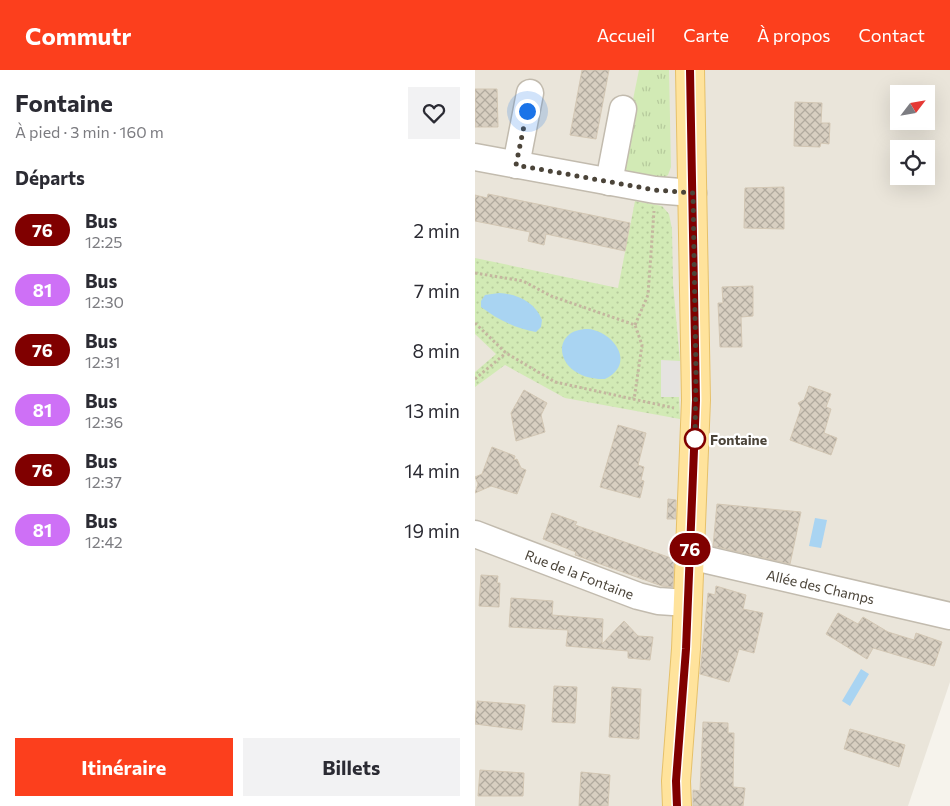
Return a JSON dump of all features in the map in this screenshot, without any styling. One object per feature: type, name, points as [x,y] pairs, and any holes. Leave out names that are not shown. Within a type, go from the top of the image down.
[{"type":"main road","points":[[677,806],[678,747],[688,603],[696,391],[690,70]]},
{"type":"street","points":[[516,165],[530,93]]},
{"type":"street","points":[[609,182],[623,109]]},
{"type":"street","points":[[475,157],[655,190],[693,193]]},
{"type":"street","name":"Rue de la Fontaine","points":[[475,534],[639,596],[659,601],[688,603]]},
{"type":"street","name":"Allée des Champs","points":[[690,556],[950,616]]},
{"type":"path","points":[[634,400],[642,346],[635,325],[648,295],[655,190]]},
{"type":"path","points":[[475,273],[523,281],[551,296],[635,325]]},
{"type":"path","points":[[475,323],[506,353],[555,382],[677,409]]},
{"type":"path","points":[[475,379],[506,353]]},
{"type":"shaded area","points":[[475,70],[950,70],[950,682],[908,806],[475,806]]},
{"type":"shaded area","points":[[661,360],[680,361],[679,397],[661,397]]},
{"type":"green space","points":[[639,70],[669,70],[671,167],[668,175],[660,181],[631,179],[619,168]]},
{"type":"green space","points":[[635,201],[662,206],[669,214],[672,229],[673,284],[680,361],[661,361],[661,396],[679,397],[680,419],[565,398],[505,365],[475,387],[475,372],[496,354],[475,334],[475,258],[618,288]]},
{"type":"water","points":[[499,293],[519,297],[535,308],[542,320],[541,327],[536,332],[521,329],[481,307],[481,301],[485,295]]},
{"type":"water","points":[[589,329],[607,336],[618,350],[619,365],[614,373],[605,379],[588,377],[575,371],[567,363],[563,354],[563,345],[567,337],[576,331]]},
{"type":"water","points":[[815,518],[827,520],[821,548],[809,546]]},
{"type":"water","points":[[861,669],[869,674],[850,706],[842,701]]},
{"type":"building","points":[[582,70],[609,70],[596,139],[570,135]]},
{"type":"building","points":[[475,89],[497,89],[498,127],[475,127]]},
{"type":"building","points":[[795,102],[822,103],[821,123],[830,123],[829,144],[821,143],[820,147],[794,146]]},
{"type":"building","points":[[784,187],[784,229],[744,228],[745,188]]},
{"type":"building","points":[[488,194],[630,223],[625,251],[546,234],[544,245],[528,241],[530,232],[475,221],[475,195],[487,198]]},
{"type":"building","points":[[753,286],[753,316],[741,317],[742,347],[720,347],[718,303],[723,303],[722,287]]},
{"type":"building","points":[[809,386],[831,394],[826,407],[831,409],[824,433],[837,438],[831,455],[790,440],[801,408],[798,403],[804,400]]},
{"type":"building","points":[[524,390],[547,403],[541,415],[545,432],[516,441],[511,413]]},
{"type":"building","points":[[618,425],[646,433],[638,465],[644,467],[641,480],[644,481],[640,498],[600,487]]},
{"type":"building","points":[[492,447],[515,456],[514,460],[517,459],[521,468],[526,470],[517,494],[491,486],[475,493],[478,484],[475,477],[482,474]]},
{"type":"building","points":[[668,499],[676,500],[676,519],[667,519]]},
{"type":"building","points":[[717,504],[801,512],[790,564],[713,546]]},
{"type":"building","points":[[552,513],[577,522],[575,525],[674,559],[673,587],[662,586],[575,555],[576,552],[543,539]]},
{"type":"building","points":[[481,575],[498,576],[497,583],[500,583],[499,607],[479,606]]},
{"type":"building","points":[[716,586],[746,595],[743,609],[763,613],[754,653],[739,649],[729,682],[700,674],[708,593],[715,595]]},
{"type":"building","points":[[511,598],[553,601],[552,615],[603,619],[602,644],[624,621],[638,636],[653,637],[650,660],[628,658],[628,651],[566,646],[568,630],[509,627]]},
{"type":"building","points":[[838,613],[858,624],[863,617],[888,632],[914,640],[916,633],[942,642],[934,666],[873,648],[867,659],[826,634]]},
{"type":"building","points":[[554,686],[577,687],[575,723],[552,722]]},
{"type":"building","points":[[612,687],[641,689],[639,739],[609,737]]},
{"type":"building","points":[[477,701],[525,705],[522,730],[475,724]]},
{"type":"building","points":[[703,722],[728,723],[728,733],[734,733],[733,787],[745,788],[743,806],[693,806],[693,790],[700,791]]},
{"type":"building","points":[[850,729],[905,745],[899,767],[844,749]]},
{"type":"building","points":[[480,770],[524,773],[523,796],[478,796]]},
{"type":"building","points":[[581,772],[610,775],[608,806],[579,806]]},
{"type":"bus line","name":"76","points":[[677,806],[676,781],[679,721],[686,649],[696,400],[690,70]]},
{"type":"place","name":"Fontaine","points":[[695,439]]},
{"type":"route","points":[[527,111],[516,165],[655,190],[693,193],[696,373],[695,439]]}]
